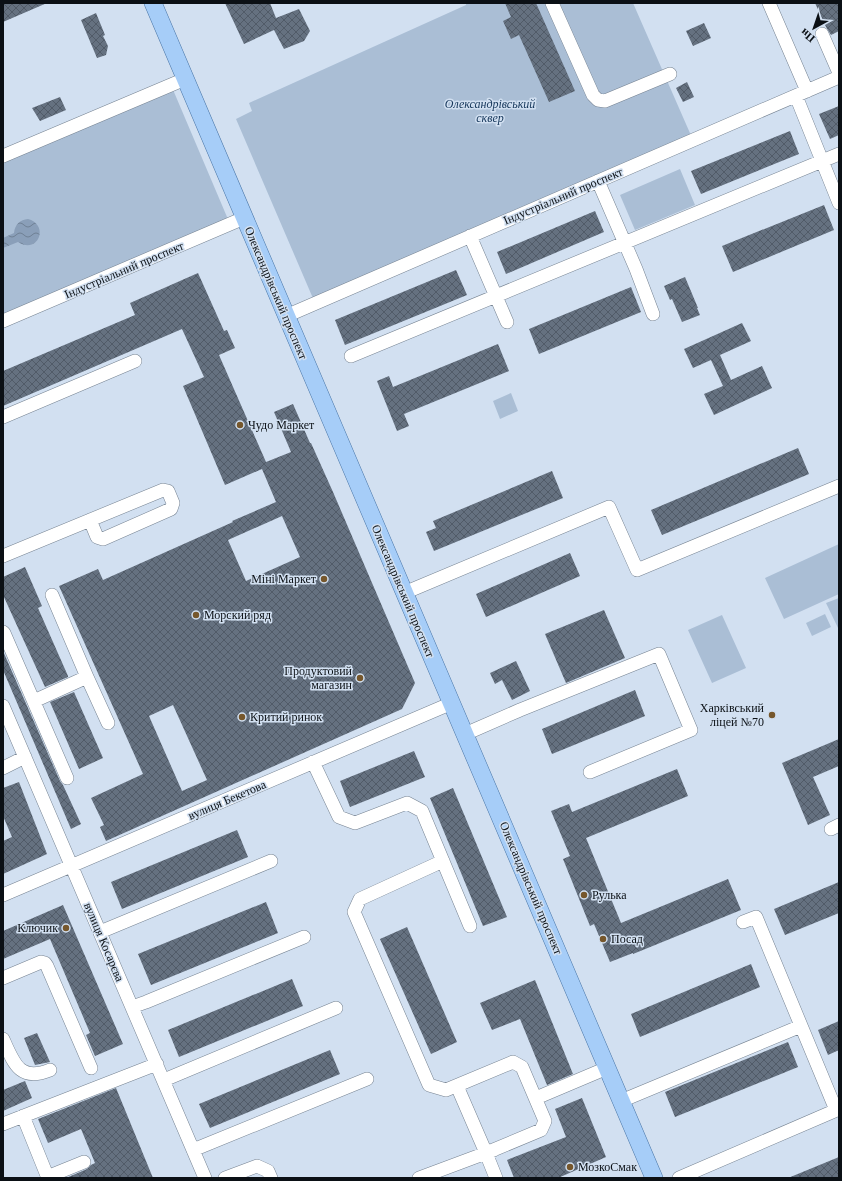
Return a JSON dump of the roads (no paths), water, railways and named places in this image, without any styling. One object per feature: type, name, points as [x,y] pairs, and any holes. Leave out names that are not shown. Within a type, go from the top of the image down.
[{"type":"main road","name":"Олександрівський проспект","points":[[153,3],[654,1178]]},
{"type":"street","points":[[552,3],[593,95],[598,100],[605,101],[670,74]]},
{"type":"street","points":[[769,3],[801,93],[822,161],[839,203]]},
{"type":"street","points":[[822,34],[839,73]]},
{"type":"street","name":"Індустріальний проспект","points":[[286,316],[839,77]]},
{"type":"street","points":[[3,156],[185,79]]},
{"type":"street","points":[[351,356],[839,154]]},
{"type":"street","points":[[598,181],[653,314]]},
{"type":"street","name":"Індустріальний проспект","points":[[3,321],[244,218]]},
{"type":"street","points":[[470,236],[507,322]]},
{"type":"street","points":[[3,417],[135,361]]},
{"type":"street","points":[[404,593],[609,507],[637,570],[839,486]]},
{"type":"street","points":[[3,556],[90,520],[163,490],[168,491],[174,503],[172,509],[102,539],[97,537],[90,520]]},
{"type":"street","points":[[52,595],[108,723]]},
{"type":"street","points":[[3,632],[67,778]]},
{"type":"street","points":[[465,734],[520,710],[659,654],[691,730],[590,772]]},
{"type":"street","points":[[34,701],[87,677]]},
{"type":"street","name":"вулиця Бекетова","points":[[3,896],[452,703]]},
{"type":"street","name":"вулиця Косарєва","points":[[3,706],[205,1178]]},
{"type":"street","points":[[3,768],[25,757]]},
{"type":"street","points":[[313,762],[339,817],[355,823],[407,802],[422,811],[470,926]]},
{"type":"street","points":[[100,932],[271,861]]},
{"type":"street","points":[[419,1178],[486,1153],[541,1130],[544,1121],[536,1098],[522,1067],[513,1062],[446,1090],[429,1086],[354,912],[360,899],[443,861]]},
{"type":"street","points":[[679,1178],[837,1110],[756,917],[743,922]]},
{"type":"street","points":[[132,1007],[304,937]]},
{"type":"street","points":[[3,978],[41,962],[45,963],[92,1068]]},
{"type":"street","points":[[164,1080],[336,1008]]},
{"type":"street","points":[[621,1101],[801,1026]]},
{"type":"street","points":[[3,1039],[10,1057],[23,1072],[40,1074],[50,1070]]},
{"type":"street","points":[[3,1124],[157,1064]]},
{"type":"street","points":[[536,1098],[607,1068]]},
{"type":"street","points":[[194,1150],[367,1078]]},
{"type":"street","points":[[457,1086],[496,1178]]},
{"type":"street","points":[[23,1116],[48,1178],[84,1162]]},
{"type":"street","points":[[225,1178],[257,1166],[268,1171],[271,1178]]},
{"type":"water","points":[[28,219],[35,222],[39,227],[39,238],[36,242],[31,245],[25,245],[18,242],[3,248],[3,238],[14,233],[15,227],[18,223]]},
{"type":"place","name":"Чудо Маркет","points":[[240,425]]},
{"type":"place","name":"Міні Маркет","points":[[324,579]]},
{"type":"place","name":"Морский ряд","points":[[196,615]]},
{"type":"place","name":"Продуктовий магазин","points":[[360,678]]},
{"type":"place","name":"Харківський ліцей №70","points":[[772,715]]},
{"type":"place","name":"Критий ринок","points":[[242,717]]},
{"type":"place","name":"Рулька","points":[[584,895]]},
{"type":"place","name":"Ключик","points":[[66,928]]},
{"type":"place","name":"Посад","points":[[603,939]]},
{"type":"place","name":"МозкоСмак","points":[[570,1167]]},
{"type":"park label","name":"Олександрівський сквер","points":[[490,111]]}]
